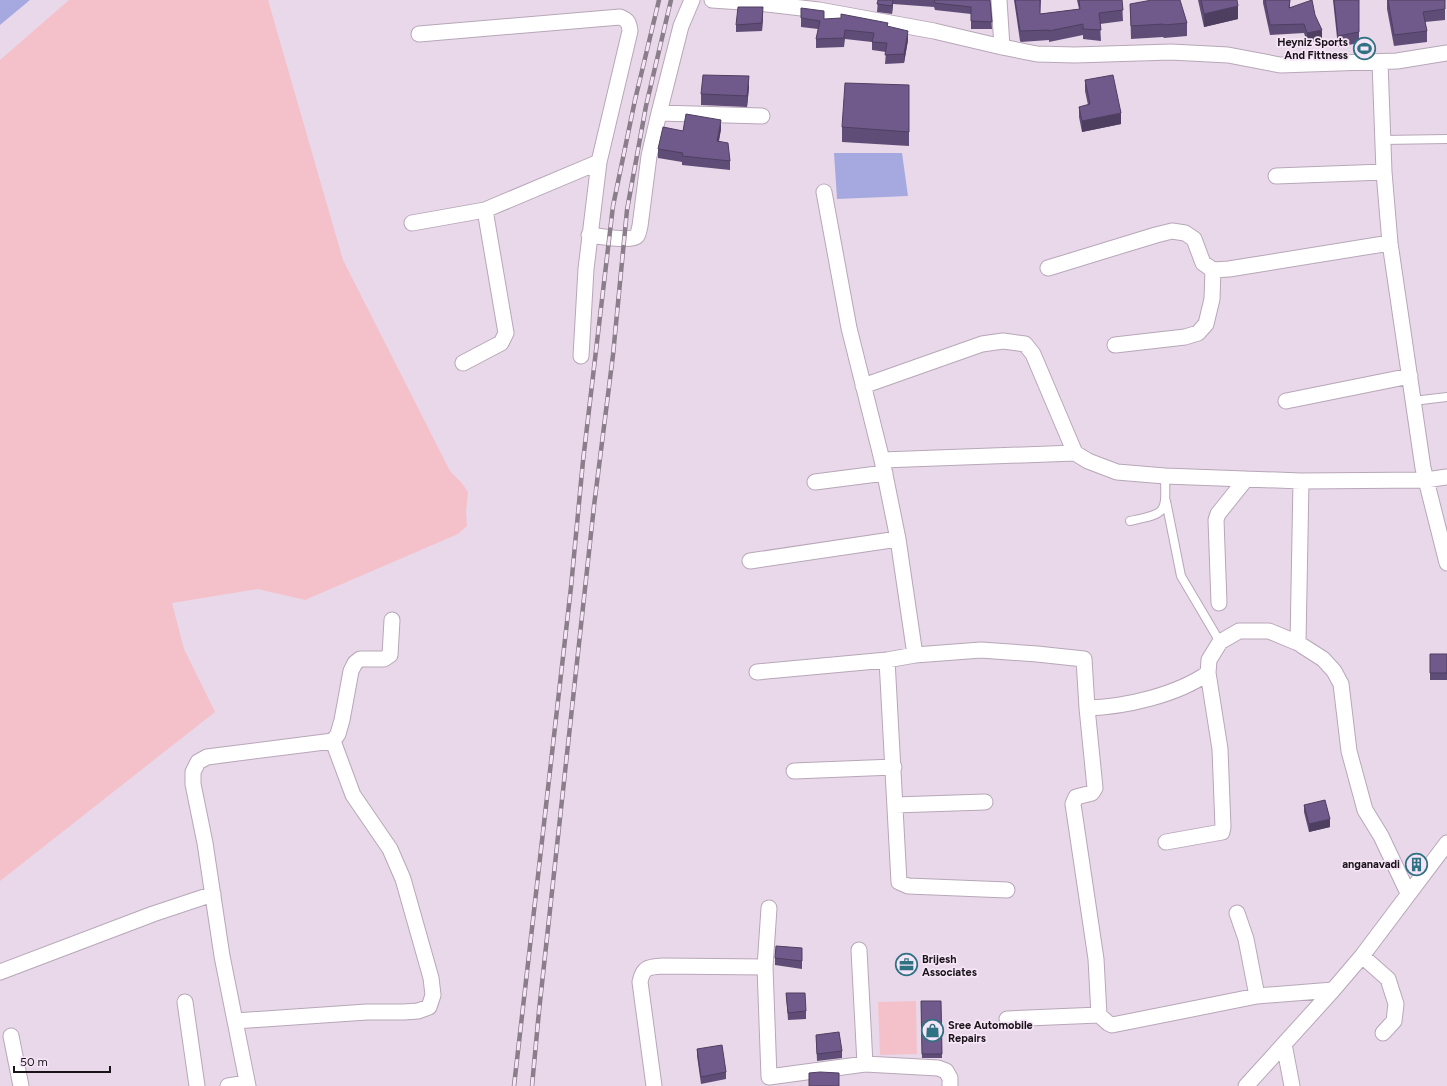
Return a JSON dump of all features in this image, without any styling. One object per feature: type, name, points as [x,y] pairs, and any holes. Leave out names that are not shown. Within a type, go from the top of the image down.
[{"type":"street","points":[[589,235],[624,239],[632,239],[637,236],[640,226],[648,156],[681,26],[692,0]]},
{"type":"street","points":[[712,0],[757,3],[819,10],[934,31],[1037,54],[1178,52],[1228,55],[1280,64],[1397,61],[1447,53]]},
{"type":"street","points":[[999,0],[1002,47]]},
{"type":"street","points":[[419,34],[620,17],[626,20],[629,24],[630,31],[599,162],[589,235],[581,356]]},
{"type":"street","points":[[1380,62],[1384,172],[1390,242],[1423,468],[1447,563]]},
{"type":"street","points":[[659,112],[762,116]]},
{"type":"street","points":[[412,223],[485,210],[599,162]]},
{"type":"street","points":[[1276,176],[1384,172]]},
{"type":"street","points":[[824,192],[849,328],[884,466],[898,539],[916,655]]},
{"type":"street","points":[[463,363],[501,343],[506,333],[485,210]]},
{"type":"street","points":[[1048,268],[1156,235],[1172,232],[1185,233],[1194,239],[1203,263],[1213,270],[1229,269],[1390,242]]},
{"type":"street","points":[[1115,345],[1185,338],[1198,333],[1206,324],[1212,299],[1213,270]]},
{"type":"street","points":[[863,386],[982,344],[1003,341],[1025,344],[1033,354],[1075,453],[1088,461],[1117,472],[1165,476],[1301,481],[1426,480],[1447,477]]},
{"type":"street","points":[[1286,401],[1410,376]]},
{"type":"street","points":[[815,482],[884,466],[1075,453]]},
{"type":"street","points":[[1219,603],[1216,520],[1218,514],[1246,479]]},
{"type":"street","points":[[1298,643],[1301,481]]},
{"type":"street","points":[[750,561],[898,539]]},
{"type":"street","points":[[228,1086],[247,1085],[222,956],[205,843],[193,784],[193,772],[198,762],[207,757],[333,741],[338,734],[342,720],[351,671],[355,663],[360,659],[384,659],[390,656],[392,620]]},
{"type":"street","points":[[1166,842],[1222,832],[1220,749],[1208,673],[1209,660],[1220,642],[1239,631],[1269,631],[1298,643],[1323,659],[1334,671],[1341,684],[1347,724],[1349,751],[1365,810],[1380,836],[1408,893]]},
{"type":"street","points":[[757,672],[887,660],[916,655],[981,650],[1084,659],[1095,788],[1092,793],[1076,797],[1073,804],[1096,959],[1099,1015]]},
{"type":"street","points":[[887,660],[894,767],[899,882],[908,886],[1007,890]]},
{"type":"street","points":[[1088,708],[1104,708],[1161,695],[1195,682],[1208,673]]},
{"type":"street","points":[[235,1021],[367,1012],[418,1011],[429,1007],[433,995],[431,978],[403,879],[390,849],[353,795],[333,741]]},
{"type":"street","points":[[794,771],[894,767]]},
{"type":"street","points":[[895,805],[986,802]]},
{"type":"street","points":[[1246,1086],[1362,956],[1447,843]]},
{"type":"street","points":[[0,972],[153,914],[212,894]]},
{"type":"street","points":[[769,908],[765,967],[769,1082],[865,1064],[938,1068],[946,1070],[950,1078],[950,1086]]},
{"type":"street","points":[[1237,913],[1246,940],[1257,996]]},
{"type":"street","points":[[859,950],[865,1064]]},
{"type":"street","points":[[1362,956],[1388,979],[1396,1004],[1394,1022],[1383,1033]]},
{"type":"street","points":[[654,1086],[640,982],[642,973],[648,968],[663,966],[765,967]]},
{"type":"street","points":[[1006,1019],[1099,1015],[1112,1025],[1257,996],[1333,990]]},
{"type":"street","points":[[185,1002],[197,1086]]},
{"type":"street","points":[[11,1036],[21,1086]]},
{"type":"street","points":[[1284,1044],[1292,1086]]},
{"type":"lane","points":[[1383,140],[1447,139]]},
{"type":"lane","points":[[1413,401],[1447,397]]},
{"type":"lane","points":[[1165,476],[1166,501],[1181,576],[1220,642]]},
{"type":"lane","points":[[1130,521],[1157,515],[1162,511],[1166,501]]},
{"type":"shaded area","points":[[69,0],[268,0],[343,260],[450,471],[468,492],[466,512],[467,526],[458,534],[305,600],[258,589],[172,603],[184,649],[215,712],[0,881],[0,60]]},
{"type":"shaded area","points":[[916,1001],[917,1054],[880,1055],[878,1002]]},
{"type":"water","points":[[0,0],[30,0],[0,25]]},
{"type":"water","points":[[834,153],[902,153],[908,196],[837,199]]},
{"type":"building","points":[[878,0],[893,0],[892,6],[877,4]]},
{"type":"building","points":[[934,0],[990,0],[992,22],[971,21],[971,7],[935,3]]},
{"type":"building","points":[[1015,0],[1040,0],[1040,14],[1080,9],[1079,0],[1122,0],[1123,10],[1099,13],[1101,30],[1083,29],[1083,24],[1049,31],[1020,31]]},
{"type":"building","points":[[1152,0],[1180,0],[1187,23],[1131,26],[1130,4]]},
{"type":"building","points":[[1201,0],[1237,0],[1238,6],[1204,14]]},
{"type":"building","points":[[1265,0],[1290,0],[1289,8],[1312,0],[1315,15],[1322,30],[1307,33],[1304,24],[1270,25]]},
{"type":"building","points":[[1334,0],[1359,0],[1359,32],[1338,36]]},
{"type":"building","points":[[1388,0],[1445,0],[1445,9],[1423,12],[1427,31],[1394,35]]},
{"type":"building","points":[[738,7],[763,7],[762,23],[736,25]]},
{"type":"building","points":[[801,8],[824,11],[824,19],[841,18],[841,14],[888,23],[887,26],[908,31],[904,54],[885,55],[887,43],[872,42],[874,33],[845,30],[844,38],[816,39],[820,21],[801,18]]},
{"type":"building","points":[[703,75],[749,76],[747,96],[701,94]]},
{"type":"building","points":[[1113,75],[1121,113],[1082,121],[1079,107],[1090,104],[1085,80]]},
{"type":"building","points":[[845,83],[909,85],[909,132],[842,127]]},
{"type":"building","points":[[686,114],[721,120],[717,141],[728,143],[730,161],[682,156],[683,153],[658,149],[663,127],[683,131]]},
{"type":"building","points":[[1430,654],[1447,654],[1447,673],[1430,673]]},
{"type":"building","points":[[1325,800],[1330,819],[1309,824],[1304,805]]},
{"type":"building","points":[[776,946],[802,948],[802,961],[775,958]]},
{"type":"building","points":[[786,993],[805,993],[806,1011],[788,1013]]},
{"type":"building","name":"Sree Automobile Repairs","points":[[921,1001],[941,1001],[942,1054],[922,1054]]},
{"type":"building","points":[[839,1032],[842,1051],[817,1054],[816,1035]]},
{"type":"building","points":[[722,1045],[726,1072],[701,1077],[697,1049]]},
{"type":"building","points":[[809,1073],[839,1073],[839,1086],[809,1086]]},
{"type":"railway","points":[[514,1086],[571,587],[583,461],[613,206],[635,100],[659,0]]},
{"type":"railway","points":[[532,1086],[594,506],[613,355],[627,210],[646,106],[671,0]]},
{"type":"place","name":"Heyniz Sports And Fittness","points":[[1364,48]]},
{"type":"place","name":"anganavadi","points":[[1416,864]]},
{"type":"place","name":"Brijesh Associates","points":[[907,965]]},
{"type":"place","name":"Sree Automobile Repairs","points":[[932,1031]]}]
